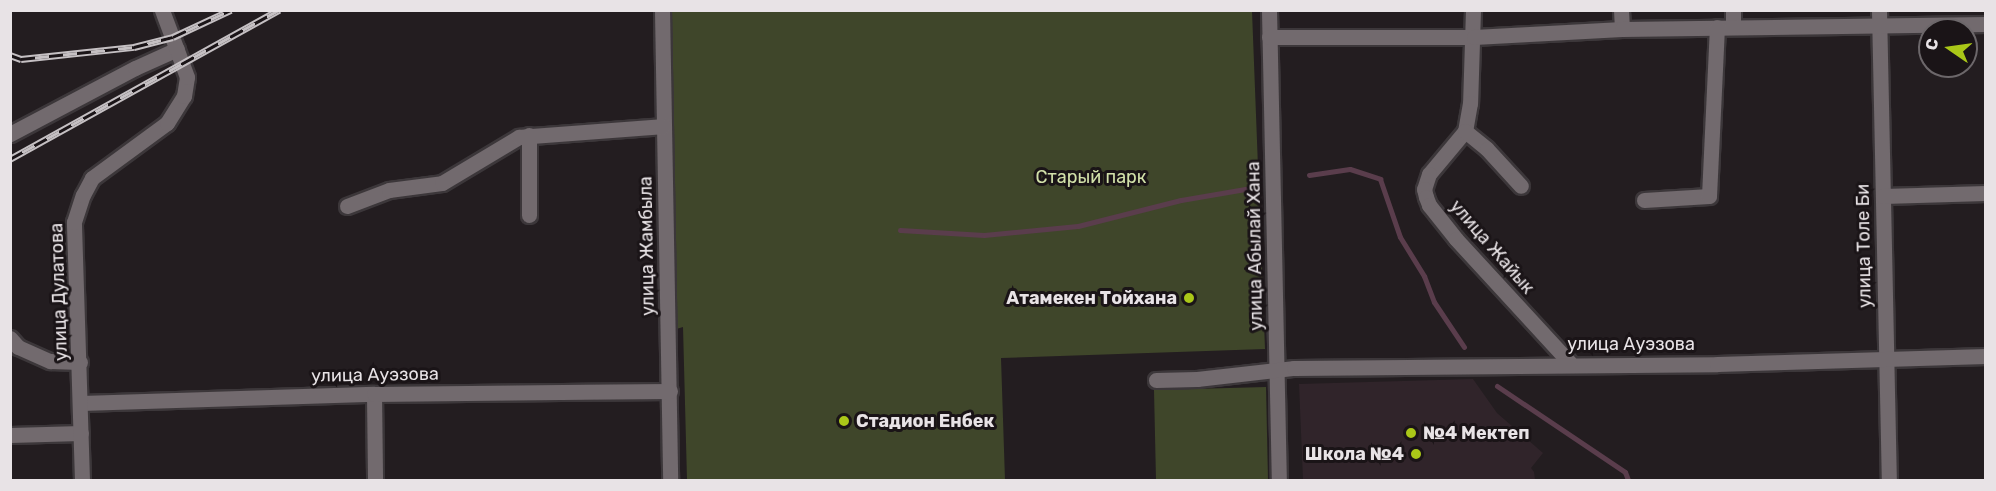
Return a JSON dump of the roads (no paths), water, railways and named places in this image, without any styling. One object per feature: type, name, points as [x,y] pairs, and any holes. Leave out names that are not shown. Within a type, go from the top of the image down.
[{"type":"street","points":[[10,134],[135,68],[177,49],[162,10]]},
{"type":"street","name":"улица Жамбыла","points":[[662,10],[670,480]]},
{"type":"street","name":"улица Абылай Хана","points":[[1269,10],[1279,480]]},
{"type":"street","points":[[1473,10],[1474,37],[1470,103],[1465,131],[1487,149],[1521,186]]},
{"type":"street","points":[[1621,10],[1622,29]]},
{"type":"street","name":"улица Толе Би","points":[[1879,10],[1889,480]]},
{"type":"street","points":[[1269,37],[1474,37],[1727,21],[1879,26],[1986,24]]},
{"type":"street","points":[[1644,200],[1709,196],[1727,21]]},
{"type":"street","name":"улица Дулатова","points":[[82,480],[80,362],[73,232],[76,213],[92,178],[167,123],[184,96],[187,77],[177,49]]},
{"type":"street","points":[[347,206],[389,190],[442,183],[496,149],[529,135],[664,126]]},
{"type":"street","name":"улица Жайык","points":[[1465,131],[1429,174],[1424,189],[1430,205],[1570,363]]},
{"type":"street","points":[[529,135],[529,215]]},
{"type":"street","points":[[1883,196],[1986,193]]},
{"type":"street","points":[[13,346],[50,361],[80,362]]},
{"type":"street","name":"улица Ауэзова","points":[[1156,380],[1197,380],[1277,370],[1343,366],[1717,364],[1986,356]]},
{"type":"street","name":"улица Ауэзова","points":[[81,403],[374,394],[670,391]]},
{"type":"street","points":[[374,394],[375,480]]},
{"type":"street","points":[[10,435],[81,433]]},
{"type":"waterway","points":[[1309,175],[1350,169],[1380,179],[1400,237],[1424,276],[1434,302],[1464,347]]},
{"type":"waterway","points":[[900,230],[984,235],[1078,226],[1181,200],[1251,188]]},
{"type":"waterway","points":[[1497,386],[1625,472],[1628,480]]},
{"type":"railway","points":[[10,55],[21,59],[134,47],[173,37],[231,10]]},
{"type":"railway","points":[[10,159],[279,10]]},
{"type":"place","name":"Атамекен Тойхана","points":[[1189,298]]},
{"type":"place","name":"Стадион Енбек","points":[[844,421]]},
{"type":"place","name":"№4 Мектеп","points":[[1411,433]]},
{"type":"place","name":"Школа №4","points":[[1416,454]]},
{"type":"park label","name":"Старый парк","points":[[1091,177]]}]
